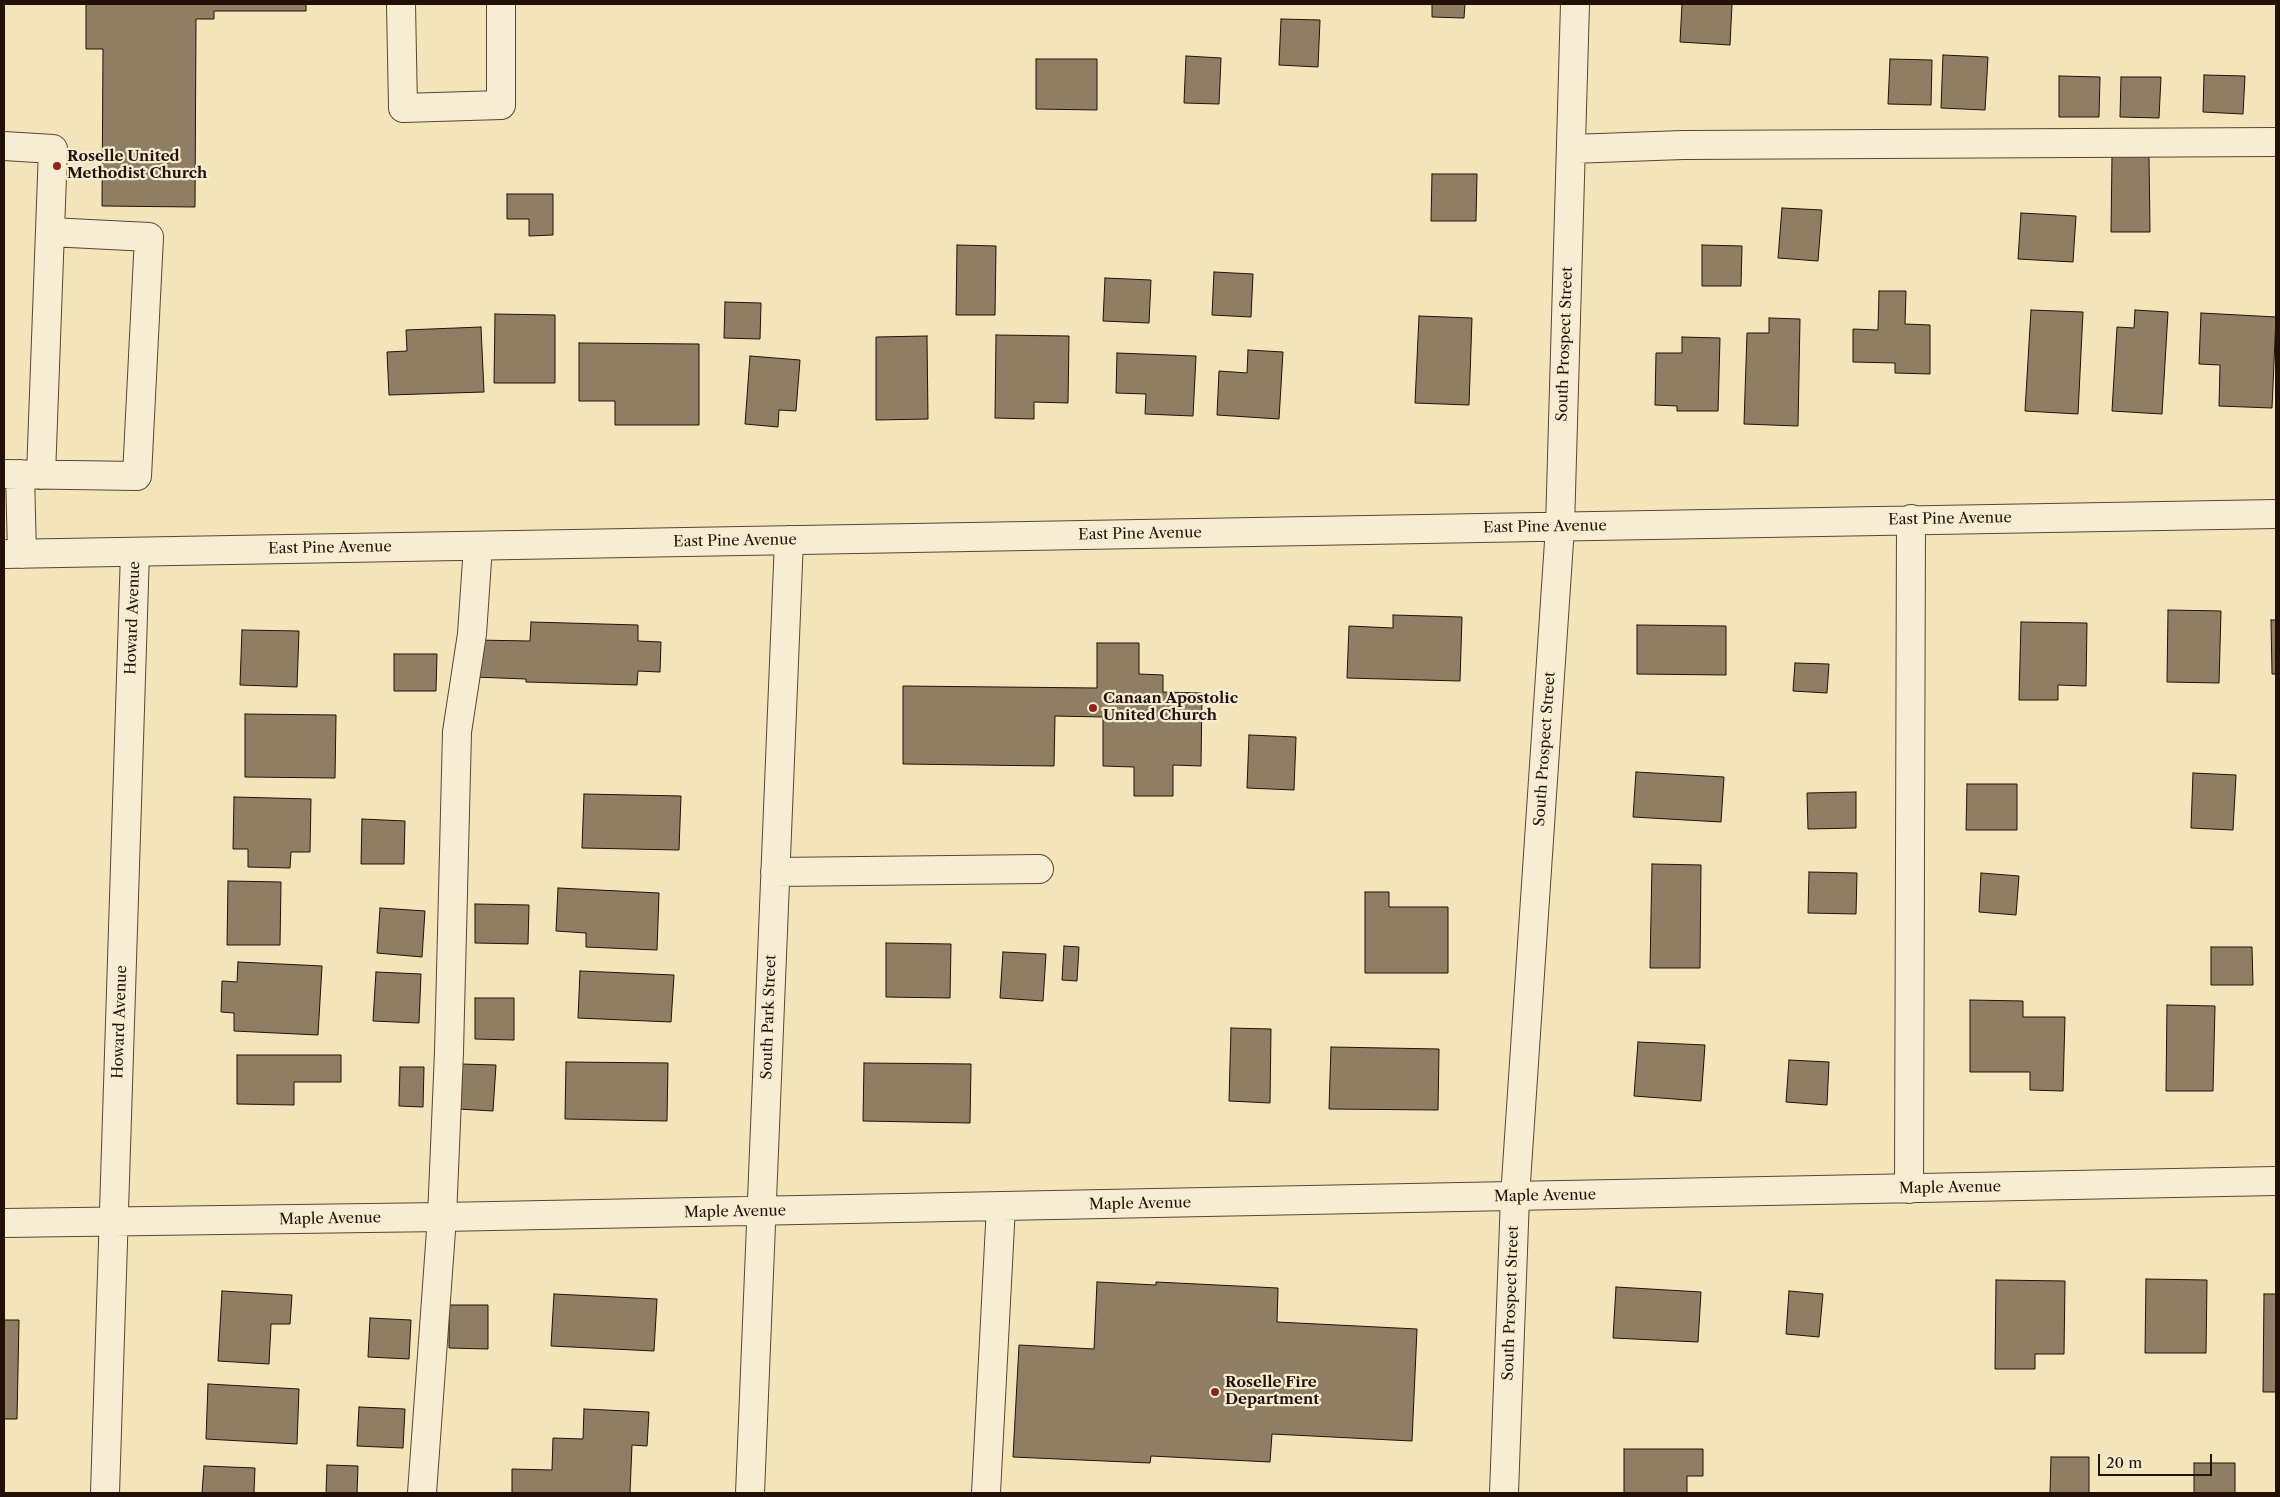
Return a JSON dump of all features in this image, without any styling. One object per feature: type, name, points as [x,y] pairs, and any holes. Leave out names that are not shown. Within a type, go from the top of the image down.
[{"type":"street","points":[[401,4],[403,108],[501,105],[501,4]]},
{"type":"street","name":"South Prospect Street","points":[[1504,1493],[1515,1196],[1560,527],[1575,4]]},
{"type":"street","points":[[1571,149],[1693,145],[2276,142]]},
{"type":"street","points":[[4,146],[53,149],[50,232],[13,554]]},
{"type":"street","points":[[22,474],[137,476],[149,236],[50,232]]},
{"type":"street","name":"East Pine Avenue","points":[[13,554],[2276,514]]},
{"type":"street","points":[[1909,1189],[1911,519]]},
{"type":"street","name":"South Park Street","points":[[750,1493],[789,540]]},
{"type":"street","points":[[422,1493],[442,1217],[449,1052],[457,732],[472,634],[478,546]]},
{"type":"street","name":"Howard Avenue","points":[[105,1493],[134,552]]},
{"type":"street","points":[[775,872],[1039,870]]},
{"type":"street","name":"Maple Avenue","points":[[4,1223],[114,1223],[442,1217],[2276,1181]]},
{"type":"street","points":[[986,1493],[1001,1206]]},
{"type":"building","points":[[86,4],[306,4],[306,11],[214,11],[214,19],[196,19],[195,207],[102,206],[103,49],[86,49]]},
{"type":"building","points":[[1432,4],[1465,4],[1464,18],[1432,17]]},
{"type":"building","points":[[1682,4],[1732,4],[1730,45],[1680,42]]},
{"type":"building","points":[[1281,19],[1320,20],[1318,67],[1279,65]]},
{"type":"building","points":[[1943,55],[1988,57],[1985,110],[1941,108]]},
{"type":"building","points":[[1186,56],[1221,58],[1219,104],[1184,103]]},
{"type":"building","points":[[1036,59],[1097,59],[1097,110],[1036,109]]},
{"type":"building","points":[[1890,59],[1932,60],[1931,105],[1888,104]]},
{"type":"building","points":[[2204,75],[2245,76],[2243,114],[2203,112]]},
{"type":"building","points":[[2059,76],[2100,77],[2099,117],[2059,117]]},
{"type":"building","points":[[2121,77],[2161,77],[2159,118],[2120,117]]},
{"type":"building","points":[[2112,156],[2149,156],[2150,232],[2111,232]]},
{"type":"building","points":[[1432,174],[1477,174],[1476,221],[1431,221]]},
{"type":"building","points":[[507,194],[553,194],[553,235],[529,236],[529,219],[507,219]]},
{"type":"building","points":[[1782,208],[1822,210],[1818,261],[1778,258]]},
{"type":"building","points":[[2021,213],[2076,216],[2073,262],[2018,259]]},
{"type":"building","points":[[957,245],[996,246],[995,315],[956,315]]},
{"type":"building","points":[[1702,245],[1742,246],[1741,286],[1702,286]]},
{"type":"building","points":[[1214,272],[1253,274],[1251,317],[1212,315]]},
{"type":"building","points":[[1105,278],[1151,280],[1149,323],[1103,321]]},
{"type":"building","points":[[1879,291],[1906,291],[1905,324],[1930,325],[1930,374],[1895,373],[1895,363],[1853,362],[1853,329],[1878,330]]},
{"type":"building","points":[[725,302],[761,303],[760,339],[724,338]]},
{"type":"building","points":[[2031,310],[2083,312],[2078,414],[2025,411]]},
{"type":"building","points":[[2135,310],[2168,312],[2162,414],[2112,411],[2117,327],[2134,328]]},
{"type":"building","points":[[2201,313],[2276,317],[2272,408],[2219,406],[2220,365],[2199,364]]},
{"type":"building","points":[[495,314],[555,315],[555,383],[494,383]]},
{"type":"building","points":[[1419,316],[1472,318],[1469,405],[1415,403]]},
{"type":"building","points":[[1769,318],[1800,319],[1798,426],[1744,424],[1747,333],[1769,333]]},
{"type":"building","points":[[481,327],[484,392],[389,395],[387,352],[407,351],[406,330]]},
{"type":"building","points":[[996,335],[1069,336],[1068,403],[1034,402],[1034,419],[995,418]]},
{"type":"building","points":[[927,336],[928,419],[876,420],[876,337]]},
{"type":"building","points":[[1682,337],[1720,338],[1718,411],[1677,411],[1677,406],[1655,405],[1656,353],[1682,353]]},
{"type":"building","points":[[579,343],[699,344],[699,425],[615,425],[615,401],[579,401]]},
{"type":"building","points":[[1248,350],[1283,352],[1279,419],[1217,415],[1219,371],[1247,373]]},
{"type":"building","points":[[1117,353],[1196,356],[1193,416],[1145,414],[1146,394],[1116,393]]},
{"type":"building","points":[[750,356],[800,360],[796,411],[779,410],[778,427],[745,424]]},
{"type":"building","points":[[2168,610],[2221,611],[2219,683],[2167,682]]},
{"type":"building","points":[[1393,615],[1462,617],[1460,681],[1347,678],[1349,626],[1393,628]]},
{"type":"building","points":[[2271,620],[2276,620],[2276,674],[2272,674]]},
{"type":"building","points":[[531,622],[638,625],[638,641],[661,642],[660,672],[638,671],[637,685],[526,682],[526,679],[474,677],[475,640],[530,641]]},
{"type":"building","points":[[2021,622],[2087,623],[2086,686],[2058,685],[2058,700],[2019,700]]},
{"type":"building","points":[[1637,625],[1726,626],[1726,675],[1637,674]]},
{"type":"building","points":[[242,630],[299,631],[297,687],[240,685]]},
{"type":"building","points":[[1097,643],[1139,643],[1139,674],[1163,675],[1163,692],[1202,693],[1201,766],[1173,765],[1173,796],[1134,796],[1134,767],[1103,766],[1103,717],[1055,716],[1054,766],[903,764],[903,686],[1097,688]]},
{"type":"building","points":[[394,654],[437,654],[436,691],[394,691]]},
{"type":"building","points":[[1795,663],[1829,664],[1827,693],[1793,691]]},
{"type":"building","points":[[245,714],[336,715],[335,778],[245,777]]},
{"type":"building","points":[[1249,735],[1296,737],[1294,790],[1247,788]]},
{"type":"building","points":[[1636,772],[1724,777],[1721,822],[1633,817]]},
{"type":"building","points":[[2193,773],[2236,775],[2233,830],[2191,828]]},
{"type":"building","points":[[1967,784],[2017,784],[2017,830],[1966,830]]},
{"type":"building","points":[[1856,792],[1856,828],[1808,829],[1807,793]]},
{"type":"building","points":[[584,794],[681,796],[679,850],[582,848]]},
{"type":"building","points":[[234,797],[311,799],[310,852],[291,852],[290,868],[248,867],[248,849],[233,849]]},
{"type":"building","points":[[362,819],[405,821],[404,864],[361,864]]},
{"type":"building","points":[[1652,864],[1701,865],[1700,968],[1650,968]]},
{"type":"building","points":[[1809,872],[1857,873],[1856,914],[1808,913]]},
{"type":"building","points":[[1981,873],[2019,876],[2016,915],[1979,912]]},
{"type":"building","points":[[228,881],[281,882],[280,945],[227,945]]},
{"type":"building","points":[[558,888],[659,893],[657,950],[586,947],[586,933],[556,931]]},
{"type":"building","points":[[1365,892],[1389,892],[1389,907],[1448,907],[1448,973],[1365,973]]},
{"type":"building","points":[[475,904],[529,905],[528,944],[475,943]]},
{"type":"building","points":[[380,908],[425,911],[422,957],[377,953]]},
{"type":"building","points":[[886,943],[951,944],[950,998],[886,997]]},
{"type":"building","points":[[1064,946],[1079,947],[1077,981],[1062,980]]},
{"type":"building","points":[[2211,947],[2252,947],[2253,985],[2211,985]]},
{"type":"building","points":[[1003,952],[1046,954],[1043,1001],[1000,998]]},
{"type":"building","points":[[238,962],[322,966],[318,1035],[234,1031],[234,1013],[221,1012],[222,981],[237,982]]},
{"type":"building","points":[[580,971],[674,975],[671,1022],[578,1018]]},
{"type":"building","points":[[376,972],[421,974],[419,1023],[373,1021]]},
{"type":"building","points":[[475,998],[514,998],[514,1040],[475,1039]]},
{"type":"building","points":[[1970,1000],[2023,1001],[2023,1017],[2065,1017],[2063,1091],[2030,1090],[2030,1072],[1970,1072]]},
{"type":"building","points":[[2167,1005],[2215,1006],[2213,1091],[2166,1091]]},
{"type":"building","points":[[1231,1028],[1271,1029],[1270,1103],[1229,1101]]},
{"type":"building","points":[[1638,1042],[1705,1045],[1701,1101],[1634,1096]]},
{"type":"building","points":[[1331,1047],[1439,1049],[1438,1110],[1329,1109]]},
{"type":"building","points":[[237,1055],[341,1055],[341,1082],[294,1082],[294,1105],[237,1104]]},
{"type":"building","points":[[1789,1060],[1829,1062],[1827,1105],[1786,1102]]},
{"type":"building","points":[[566,1062],[668,1063],[667,1121],[565,1119]]},
{"type":"building","points":[[864,1063],[971,1064],[970,1123],[863,1121]]},
{"type":"building","points":[[460,1064],[496,1065],[493,1111],[458,1109]]},
{"type":"building","points":[[400,1067],[424,1067],[423,1107],[399,1106]]},
{"type":"building","points":[[2146,1279],[2207,1280],[2206,1353],[2145,1353]]},
{"type":"building","points":[[1996,1280],[2065,1281],[2064,1354],[2035,1354],[2035,1369],[1995,1369]]},
{"type":"building","name":"Roselle Fire Department","points":[[1097,1282],[1156,1285],[1156,1282],[1278,1288],[1277,1322],[1417,1329],[1412,1441],[1272,1434],[1270,1462],[1151,1456],[1150,1463],[1013,1457],[1019,1345],[1094,1349]]},
{"type":"building","points":[[1616,1287],[1701,1292],[1698,1342],[1613,1338]]},
{"type":"building","points":[[222,1291],[292,1295],[290,1324],[271,1324],[269,1364],[218,1361]]},
{"type":"building","points":[[1789,1291],[1823,1294],[1819,1337],[1786,1334]]},
{"type":"building","points":[[554,1294],[657,1299],[654,1351],[551,1346]]},
{"type":"building","points":[[2264,1294],[2276,1294],[2276,1392],[2263,1392]]},
{"type":"building","points":[[449,1305],[488,1305],[488,1349],[449,1348]]},
{"type":"building","points":[[370,1318],[411,1320],[409,1359],[368,1357]]},
{"type":"building","points":[[4,1320],[19,1320],[17,1419],[4,1419]]},
{"type":"building","points":[[208,1384],[299,1389],[297,1444],[206,1439]]},
{"type":"building","points":[[359,1407],[405,1409],[403,1448],[357,1446]]},
{"type":"building","points":[[584,1409],[649,1412],[647,1446],[632,1445],[630,1493],[512,1493],[512,1469],[552,1470],[553,1438],[583,1439]]},
{"type":"building","points":[[1624,1449],[1703,1449],[1703,1476],[1687,1476],[1687,1493],[1624,1493]]},
{"type":"building","points":[[2051,1457],[2089,1457],[2089,1493],[2050,1493]]},
{"type":"building","points":[[2194,1463],[2235,1463],[2235,1493],[2194,1493]]},
{"type":"building","points":[[327,1465],[358,1466],[357,1493],[326,1493]]},
{"type":"building","points":[[204,1466],[255,1468],[254,1493],[202,1493]]},
{"type":"place","name":"Roselle United Methodist Church","points":[[57,166]]},
{"type":"place","name":"Canaan Apostolic United Church","points":[[1093,708]]},
{"type":"place","name":"Roselle Fire Department","points":[[1215,1392]]}]
